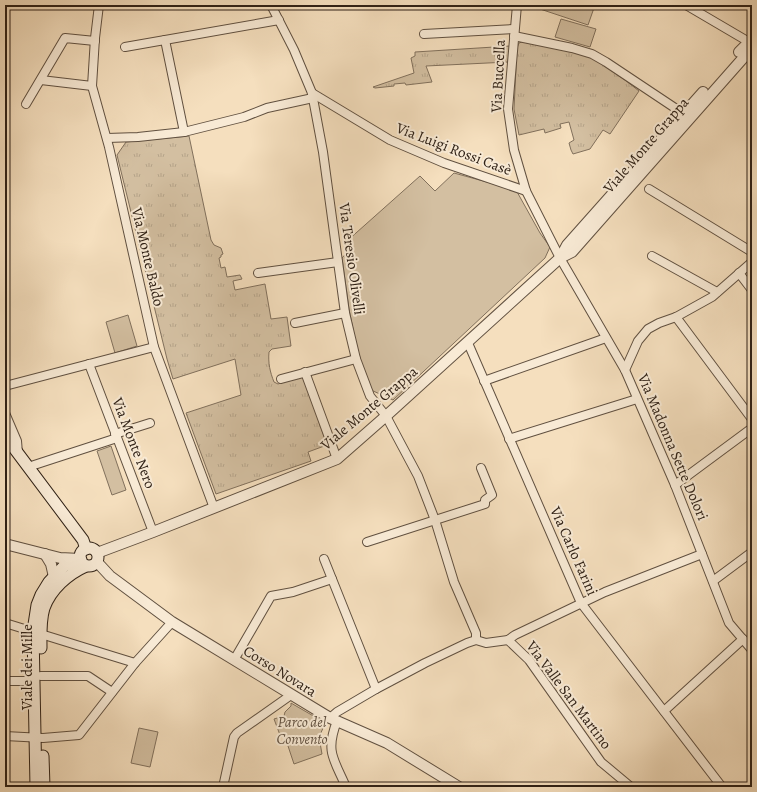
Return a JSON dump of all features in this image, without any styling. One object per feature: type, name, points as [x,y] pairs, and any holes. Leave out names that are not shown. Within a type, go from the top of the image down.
[{"type":"main road","points":[[7,443],[18,453],[83,540],[86,548]]},
{"type":"main road","points":[[86,548],[92,548],[97,557],[92,566],[82,562],[81,554],[86,548]]},
{"type":"main road","name":"Viale dei Mille","points":[[36,787],[39,737],[37,605],[49,582],[64,566],[82,562]]},
{"type":"main road","name":"Viale dei Mille","points":[[37,632],[44,609],[52,593],[82,562]]},
{"type":"main road","name":"Viale dei Mille","points":[[39,737],[44,787]]},
{"type":"street","name":"Via Monte Baldo","points":[[99,5],[94,41],[92,86],[106,138],[154,347],[214,508]]},
{"type":"street","name":"Via Teresio Olivelli","points":[[271,5],[294,50],[313,96],[323,152],[345,313],[356,359],[370,396],[386,416],[418,476],[435,520],[454,582],[476,633],[476,640]]},
{"type":"street","name":"Via Buccella","points":[[517,5],[508,109],[514,150],[526,191],[560,258]]},
{"type":"street","points":[[686,5],[751,43]]},
{"type":"street","points":[[125,47],[279,20]]},
{"type":"street","name":"Viale Monte Grappa","points":[[424,34],[514,32],[592,54],[684,114]]},
{"type":"street","points":[[26,104],[65,38],[94,41]]},
{"type":"street","points":[[165,40],[184,132]]},
{"type":"street","name":"Viale Monte Grappa","points":[[560,258],[567,245],[684,114],[751,43]]},
{"type":"street","name":"Viale Monte Grappa","points":[[97,557],[153,532],[336,460],[468,343],[560,258],[572,252],[751,43]]},
{"type":"street","points":[[40,80],[92,86]]},
{"type":"street","points":[[106,138],[138,137],[184,132],[244,117],[267,108],[313,96]]},
{"type":"street","name":"Via Luigi Rossi Casè","points":[[313,96],[390,140],[444,163],[526,191]]},
{"type":"street","points":[[649,189],[752,252]]},
{"type":"street","points":[[652,256],[717,292]]},
{"type":"street","name":"Via Madonna Sette Dolori","points":[[560,258],[625,370],[675,485],[729,623],[752,650]]},
{"type":"street","points":[[258,274],[338,262]]},
{"type":"street","points":[[625,370],[638,341],[648,329],[676,317],[712,297],[752,262]]},
{"type":"street","points":[[739,273],[752,290]]},
{"type":"street","points":[[295,323],[345,313]]},
{"type":"street","points":[[676,317],[752,419]]},
{"type":"street","points":[[484,381],[606,338]]},
{"type":"street","name":"Via Carlo Farini","points":[[468,343],[581,603],[722,787]]},
{"type":"street","points":[[5,386],[154,347]]},
{"type":"street","points":[[281,379],[356,359]]},
{"type":"street","name":"Via Monte Nero","points":[[89,364],[153,532]]},
{"type":"street","points":[[306,372],[336,460]]},
{"type":"street","points":[[509,439],[637,399]]},
{"type":"street","points":[[5,413],[17,441],[18,453]]},
{"type":"street","points":[[28,467],[150,423]]},
{"type":"street","points":[[675,485],[752,428]]},
{"type":"street","points":[[367,542],[485,504],[485,500],[492,495],[481,468]]},
{"type":"street","points":[[5,544],[82,562]]},
{"type":"street","points":[[712,580],[752,552]]},
{"type":"street","points":[[45,554],[51,564],[54,577]]},
{"type":"street","points":[[508,640],[605,592],[702,554]]},
{"type":"street","name":"Corso Novara","points":[[97,557],[110,576],[172,622],[334,720],[387,743],[459,787]]},
{"type":"street","points":[[324,559],[376,689]]},
{"type":"street","points":[[234,660],[271,596],[293,592],[332,579]]},
{"type":"street","points":[[5,736],[39,737],[79,735],[135,663],[172,622]]},
{"type":"street","points":[[5,623],[135,663]]},
{"type":"street","points":[[664,711],[743,638]]},
{"type":"street","name":"Via Valle San Martino","points":[[334,720],[337,712],[425,663],[476,640],[486,643],[508,640],[529,660],[601,762],[631,787]]},
{"type":"street","points":[[5,679],[9,681],[88,676],[112,692]]},
{"type":"street","points":[[223,787],[234,737],[237,733],[291,695]]},
{"type":"street","points":[[334,720],[330,747],[332,756],[346,787]]},
{"type":"green space","points":[[534,5],[595,5],[588,25],[534,7]]},
{"type":"green space","points":[[561,19],[596,29],[590,47],[555,37]]},
{"type":"green space","points":[[522,42],[561,48],[593,58],[639,91],[610,134],[603,130],[590,149],[573,154],[569,143],[574,140],[569,122],[560,124],[561,128],[545,133],[544,129],[519,135],[514,109],[517,48],[519,43]]},
{"type":"green space","points":[[510,46],[508,62],[426,66],[432,82],[406,85],[405,83],[394,84],[394,86],[373,87],[414,73],[411,58],[415,56],[415,52]]},
{"type":"green space","points":[[189,136],[211,240],[214,245],[221,248],[223,254],[219,258],[221,268],[225,267],[227,277],[240,275],[242,279],[233,281],[235,290],[265,284],[271,319],[287,317],[291,346],[272,349],[269,352],[271,375],[274,382],[278,384],[303,375],[327,445],[308,452],[311,461],[216,494],[186,413],[241,395],[235,359],[173,379],[117,155],[126,142]]},
{"type":"green space","points":[[454,173],[516,190],[540,233],[550,247],[545,258],[393,400],[371,390],[358,354],[349,309],[342,258],[352,247],[347,241],[420,176],[435,191]]},
{"type":"green space","points":[[128,315],[137,346],[115,353],[106,322]]},
{"type":"green space","points":[[111,446],[126,490],[112,495],[97,451]]},
{"type":"green space","name":"Parco del Convento","points":[[291,703],[322,721],[324,726],[319,737],[322,754],[294,764],[284,734],[280,735],[274,719],[284,716],[285,712],[291,706]]},
{"type":"green space","points":[[139,728],[158,732],[150,767],[131,763]]}]
